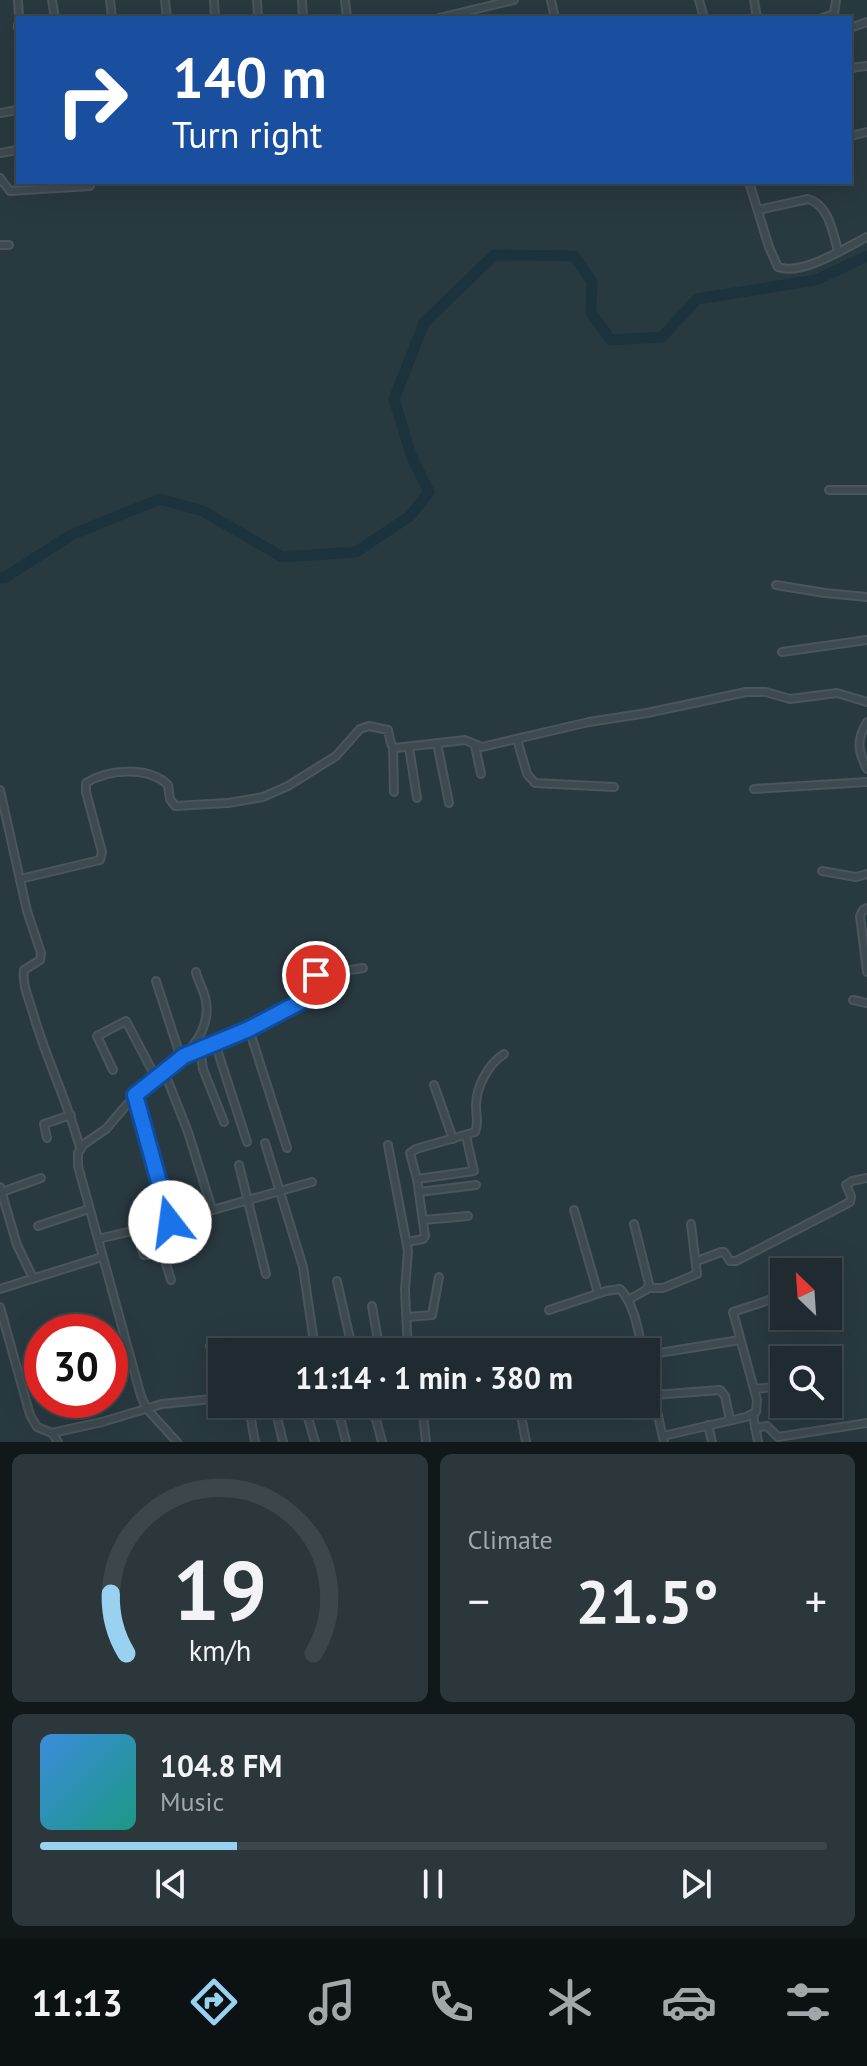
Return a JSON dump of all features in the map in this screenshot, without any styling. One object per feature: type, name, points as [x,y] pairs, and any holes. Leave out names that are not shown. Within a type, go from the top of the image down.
[{"type":"street","points":[[447,16],[514,0]]},
{"type":"street","points":[[0,178],[10,191],[90,186]]},
{"type":"street","points":[[750,184],[778,267],[795,268],[867,237]]},
{"type":"street","points":[[758,210],[808,199],[815,201],[825,214],[838,251]]},
{"type":"street","points":[[0,245],[9,245]]},
{"type":"street","points":[[829,490],[867,490]]},
{"type":"street","points":[[776,585],[867,597]]},
{"type":"street","points":[[782,652],[867,641]]},
{"type":"street","points":[[393,747],[465,740],[482,747],[589,722],[746,692],[766,692],[790,699],[837,693],[867,702]]},
{"type":"street","points":[[867,722],[860,733],[858,745],[867,769]]},
{"type":"street","points":[[20,879],[100,860],[102,852],[86,783],[123,771],[157,777],[168,785],[170,799],[175,806],[228,803],[263,797],[288,786],[340,753],[365,727],[386,728],[393,747],[394,792]]},
{"type":"street","points":[[517,739],[527,774],[535,783],[614,787]]},
{"type":"street","points":[[437,743],[449,803]]},
{"type":"street","points":[[475,744],[481,774]]},
{"type":"street","points":[[409,747],[417,798]]},
{"type":"street","points":[[754,789],[867,782]]},
{"type":"street","points":[[0,790],[41,953],[40,960],[23,973],[29,1002],[71,1115],[80,1148],[78,1166],[89,1209],[147,1409],[177,1442]]},
{"type":"street","points":[[822,871],[856,877],[867,874]]},
{"type":"street","points":[[867,908],[860,916],[867,972]]},
{"type":"street","points":[[182,1057],[249,1029],[306,999],[313,976],[363,968]]},
{"type":"street","points":[[80,1148],[106,1129],[135,1095],[182,1057],[201,1033],[206,1000],[196,972]]},
{"type":"street","points":[[156,981],[182,1057]]},
{"type":"street","points":[[853,1000],[867,1003]]},
{"type":"street","points":[[113,1070],[97,1036],[126,1021],[156,1078]]},
{"type":"street","points":[[249,1029],[287,1148]]},
{"type":"street","points":[[215,1043],[247,1142]]},
{"type":"street","points":[[200,1049],[206,1077],[224,1122]]},
{"type":"street","points":[[407,1242],[425,1238],[417,1179],[410,1156],[412,1151],[466,1136],[478,1129],[476,1100],[490,1065],[504,1054]]},
{"type":"street","points":[[164,1071],[188,1132],[212,1209]]},
{"type":"street","points":[[434,1085],[453,1139]]},
{"type":"street","points":[[135,1095],[170,1222]]},
{"type":"street","points":[[47,1138],[44,1124],[71,1115]]},
{"type":"street","points":[[417,1179],[472,1172],[474,1168],[466,1136]]},
{"type":"street","points":[[265,1143],[305,1276],[313,1338]]},
{"type":"street","points":[[388,1145],[407,1242],[408,1338]]},
{"type":"street","points":[[239,1165],[266,1274]]},
{"type":"street","points":[[33,1278],[19,1251],[1,1190],[41,1178]]},
{"type":"street","points":[[697,1261],[721,1252],[730,1261],[736,1261],[850,1202],[846,1185],[867,1178]]},
{"type":"street","points":[[98,1239],[312,1182]]},
{"type":"street","points":[[419,1192],[476,1185]]},
{"type":"street","points":[[38,1226],[89,1209]]},
{"type":"street","points":[[574,1210],[598,1293]]},
{"type":"street","points":[[423,1220],[468,1216]]},
{"type":"street","points":[[634,1224],[648,1288]]},
{"type":"street","points":[[628,1300],[648,1288],[663,1288],[694,1277],[698,1270],[691,1224]]},
{"type":"street","points":[[135,1230],[144,1255],[163,1254],[171,1280]]},
{"type":"street","points":[[0,1289],[102,1257]]},
{"type":"street","points":[[407,1317],[432,1315],[439,1277]]},
{"type":"street","points":[[337,1281],[350,1338]]},
{"type":"street","points":[[549,1310],[598,1293],[620,1289],[628,1300],[640,1338]]},
{"type":"street","points":[[758,1442],[753,1415],[758,1407],[733,1315],[734,1310],[770,1299]]},
{"type":"street","points":[[372,1306],[378,1338]]},
{"type":"street","points":[[0,1307],[30,1415],[37,1427],[52,1433],[171,1402],[208,1399]]},
{"type":"street","points":[[660,1352],[740,1340]]},
{"type":"street","points":[[754,1389],[770,1387]]},
{"type":"street","points":[[660,1395],[720,1390],[725,1396],[730,1420]]},
{"type":"street","points":[[659,1418],[664,1439],[753,1415]]},
{"type":"street","points":[[251,1418],[255,1442]]},
{"type":"street","points":[[277,1418],[283,1442]]},
{"type":"street","points":[[309,1418],[315,1442]]},
{"type":"street","points":[[340,1418],[346,1441]]},
{"type":"street","points":[[376,1418],[382,1442]]},
{"type":"street","points":[[423,1418],[426,1442]]},
{"type":"street","points":[[522,1418],[526,1442]]},
{"type":"street","points":[[755,1428],[767,1426],[778,1437],[867,1423]]},
{"type":"street","points":[[708,1425],[712,1442]]},
{"type":"street","points":[[804,1432],[806,1442]]},
{"type":"street","points":[[52,1433],[58,1442]]},
{"type":"waterway","points":[[0,578],[71,535],[160,499],[203,511],[282,557],[356,552],[410,516],[429,492],[411,455],[394,399],[424,323],[494,255],[574,256],[592,281],[591,313],[611,340],[662,337],[697,299],[816,280],[867,256]]},
{"type":"route","points":[[170,1222],[135,1095],[184,1056],[271,1019],[306,999],[310,978],[316,975]]}]
